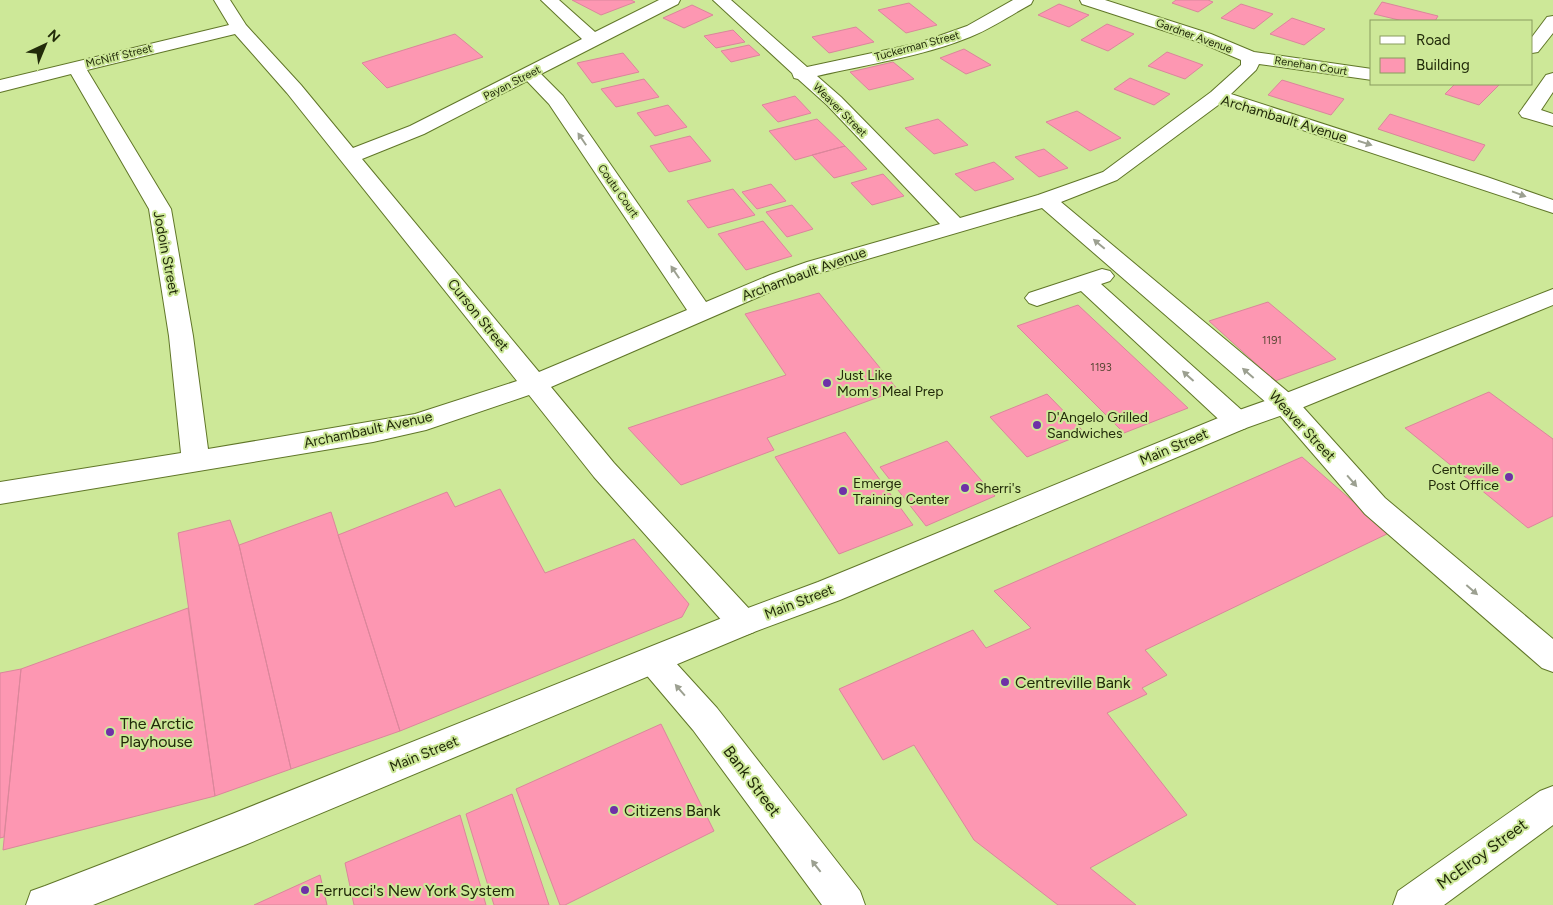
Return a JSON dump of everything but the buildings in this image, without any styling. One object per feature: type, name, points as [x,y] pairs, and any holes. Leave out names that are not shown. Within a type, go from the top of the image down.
[{"type":"street","name":"Curson Street","points":[[222,0],[239,28],[294,89],[536,384],[604,470],[743,623]]},
{"type":"street","points":[[548,0],[593,40]]},
{"type":"street","name":"Payan Street","points":[[349,157],[418,130],[672,0]]},
{"type":"street","name":"Weaver Street","points":[[721,0],[801,74],[834,101],[882,154],[954,225]]},
{"type":"street","name":"Tuckerman Street","points":[[801,74],[910,50],[948,39],[967,32],[1025,0]]},
{"type":"street","name":"Gardner Avenue","points":[[1088,0],[1205,38],[1250,57],[1250,66],[1218,96]]},
{"type":"street","points":[[1533,47],[1553,21]]},
{"type":"street","name":"McNiff Street","points":[[0,86],[239,28]]},
{"type":"street","name":"Renehan Court","points":[[1250,57],[1370,75]]},
{"type":"street","name":"Jodoin Street","points":[[76,67],[160,209],[181,336],[196,460]]},
{"type":"street","name":"Coutu Court","points":[[530,74],[556,100],[702,313]]},
{"type":"street","points":[[1553,79],[1529,113],[1553,120]]},
{"type":"street","name":"Archambault Avenue","points":[[0,493],[373,432],[417,423],[536,384],[778,280],[954,225],[1046,200],[1110,176],[1218,96],[1472,178],[1553,207]]},
{"type":"street","name":"Weaver Street","points":[[1046,200],[1285,404],[1375,506],[1553,658]]},
{"type":"street","points":[[1037,298],[1126,267]]},
{"type":"street","points":[[1085,282],[1237,421]]},
{"type":"street","name":"Main Street","points":[[45,905],[232,832],[743,623],[829,591],[1237,421],[1285,404],[1553,296]]},
{"type":"street","name":"Bank Street","points":[[654,660],[705,720],[846,905]]},
{"type":"street","name":"McElroy Street","points":[[1412,905],[1553,803]]},
{"type":"place","name":"Just Like Mom's Meal Prep","points":[[827,383]]},
{"type":"place","name":"D'Angelo Grilled Sandwiches","points":[[1037,425]]},
{"type":"place","name":"Centreville Post Office","points":[[1509,477]]},
{"type":"place","name":"Sherri's","points":[[965,488]]},
{"type":"place","name":"Emerge Training Center","points":[[843,491]]},
{"type":"place","name":"Centreville Bank","points":[[1005,682]]},
{"type":"place","name":"The Arctic Playhouse","points":[[110,732]]},
{"type":"place","name":"Citizens Bank","points":[[614,810]]},
{"type":"place","name":"Ferrucci's New York System","points":[[305,890]]}]
